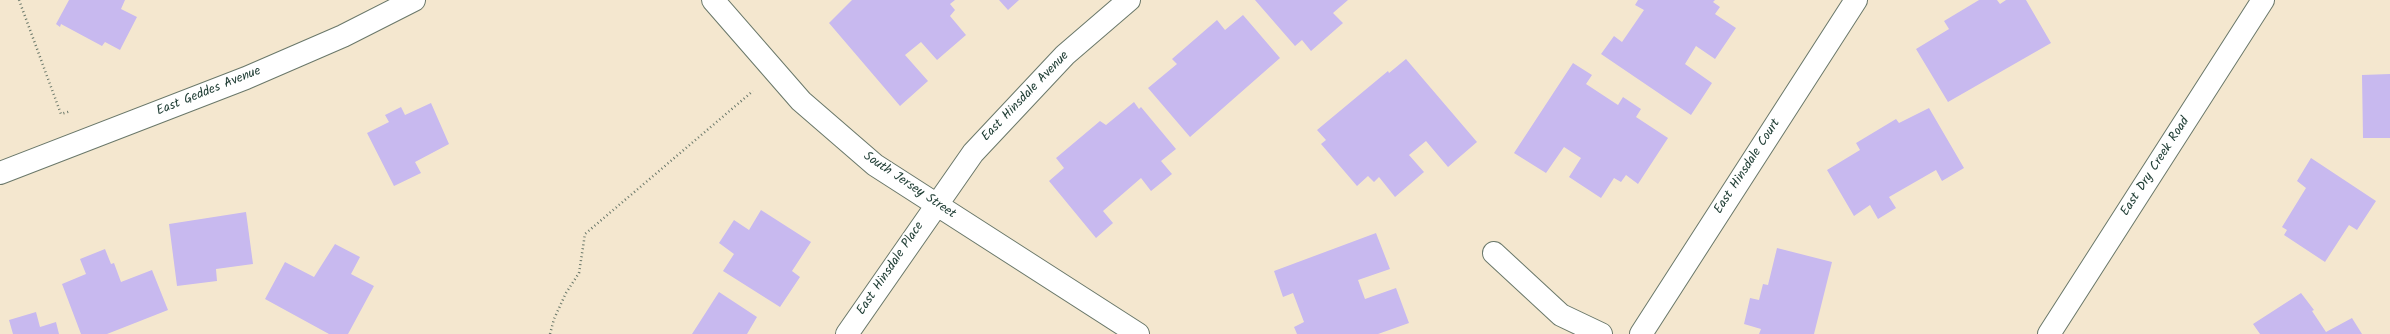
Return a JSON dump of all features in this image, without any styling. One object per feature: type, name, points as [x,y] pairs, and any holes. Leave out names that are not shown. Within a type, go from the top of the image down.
[{"type":"street","name":"East Geddes Avenue","points":[[0,173],[246,78],[343,36],[414,0]]},
{"type":"street","name":"South Jersey Street","points":[[713,0],[801,101],[875,165],[935,205],[1138,334]]},
{"type":"street","name":"East Hinsdale Avenue","points":[[935,205],[973,153],[1008,114],[1065,56],[1129,0]]},
{"type":"street","name":"East Hinsdale Court","points":[[1641,334],[1856,0]]},
{"type":"street","name":"East Dry Creek Road","points":[[2049,334],[2263,0]]},
{"type":"street","name":"East Hinsdale Place","points":[[847,334],[935,205]]},
{"type":"street","points":[[1494,253],[1561,316],[1601,334]]},
{"type":"path","points":[[19,0],[60,114],[74,110],[86,140]]},
{"type":"path","points":[[550,334],[566,293],[579,274],[586,234],[744,100],[774,70]]},
{"type":"building","points":[[69,0],[125,0],[121,9],[137,17],[120,50],[105,42],[102,46],[61,24],[60,27],[56,24]]},
{"type":"building","points":[[852,0],[955,0],[950,4],[955,10],[950,16],[966,35],[937,60],[921,42],[905,55],[928,81],[900,106],[829,23]]},
{"type":"building","points":[[999,0],[1019,0],[1008,10]]},
{"type":"building","points":[[1255,0],[1348,0],[1333,13],[1343,23],[1311,51],[1302,40],[1295,46]]},
{"type":"building","points":[[1638,0],[1715,0],[1713,2],[1720,7],[1715,14],[1736,28],[1715,59],[1696,46],[1685,64],[1712,83],[1691,115],[1601,54],[1614,36],[1622,42],[1644,10],[1635,5]]},
{"type":"building","points":[[1979,0],[1997,0],[2000,4],[2006,0],[2026,0],[2051,43],[1948,102],[1916,49],[1949,29],[1944,21]]},
{"type":"building","points":[[1243,15],[1280,58],[1190,137],[1148,88],[1177,64],[1172,59],[1217,20],[1225,30]]},
{"type":"building","points":[[1406,59],[1477,142],[1448,167],[1426,141],[1409,155],[1424,172],[1395,197],[1379,177],[1374,182],[1368,176],[1357,186],[1321,144],[1326,140],[1317,130],[1388,71],[1389,73]]},
{"type":"building","points":[[1573,63],[1592,75],[1586,84],[1618,105],[1623,97],[1641,109],[1636,117],[1668,138],[1638,184],[1626,175],[1621,182],[1614,178],[1601,198],[1569,177],[1581,158],[1564,147],[1546,173],[1514,153]]},
{"type":"building","points":[[2390,74],[2390,138],[2363,138],[2362,75]]},
{"type":"building","points":[[1134,102],[1139,109],[1141,107],[1176,149],[1161,161],[1172,174],[1151,191],[1141,178],[1103,211],[1113,223],[1096,238],[1049,181],[1064,168],[1056,158],[1100,121],[1106,125]]},
{"type":"building","points":[[431,103],[449,144],[415,162],[421,173],[394,186],[367,133],[389,122],[385,115],[401,107],[405,115]]},
{"type":"building","points":[[1929,108],[1964,168],[1942,181],[1936,170],[1889,197],[1896,208],[1878,219],[1870,205],[1854,216],[1827,170],[1860,150],[1856,143],[1896,119],[1899,123]]},
{"type":"building","points":[[2311,158],[2376,201],[2357,230],[2349,225],[2325,262],[2284,235],[2287,230],[2282,227],[2306,188],[2297,181]]},
{"type":"building","points":[[761,210],[811,242],[792,271],[800,277],[780,307],[723,271],[734,254],[719,243],[734,220],[749,230]]},
{"type":"building","points":[[246,212],[253,264],[216,269],[217,281],[177,286],[169,224]]},
{"type":"building","points":[[1376,233],[1390,269],[1358,280],[1365,299],[1396,288],[1409,323],[1378,334],[1297,334],[1294,327],[1304,322],[1293,293],[1283,297],[1274,271]]},
{"type":"building","points":[[335,244],[360,257],[351,274],[374,286],[348,334],[329,334],[265,299],[285,262],[314,277]]},
{"type":"building","points":[[1777,248],[1832,262],[1814,334],[1759,334],[1761,329],[1744,324],[1750,298],[1759,300],[1763,284],[1768,285]]},
{"type":"building","points":[[105,249],[111,264],[114,263],[121,282],[152,270],[168,310],[107,334],[81,334],[62,284],[86,274],[80,259]]},
{"type":"building","points":[[719,292],[757,317],[747,334],[692,334]]},
{"type":"building","points":[[2301,293],[2314,310],[2312,311],[2326,332],[2352,318],[2362,334],[2260,334],[2253,324]]},
{"type":"building","points":[[36,312],[40,327],[56,322],[59,334],[13,334],[9,320]]}]
